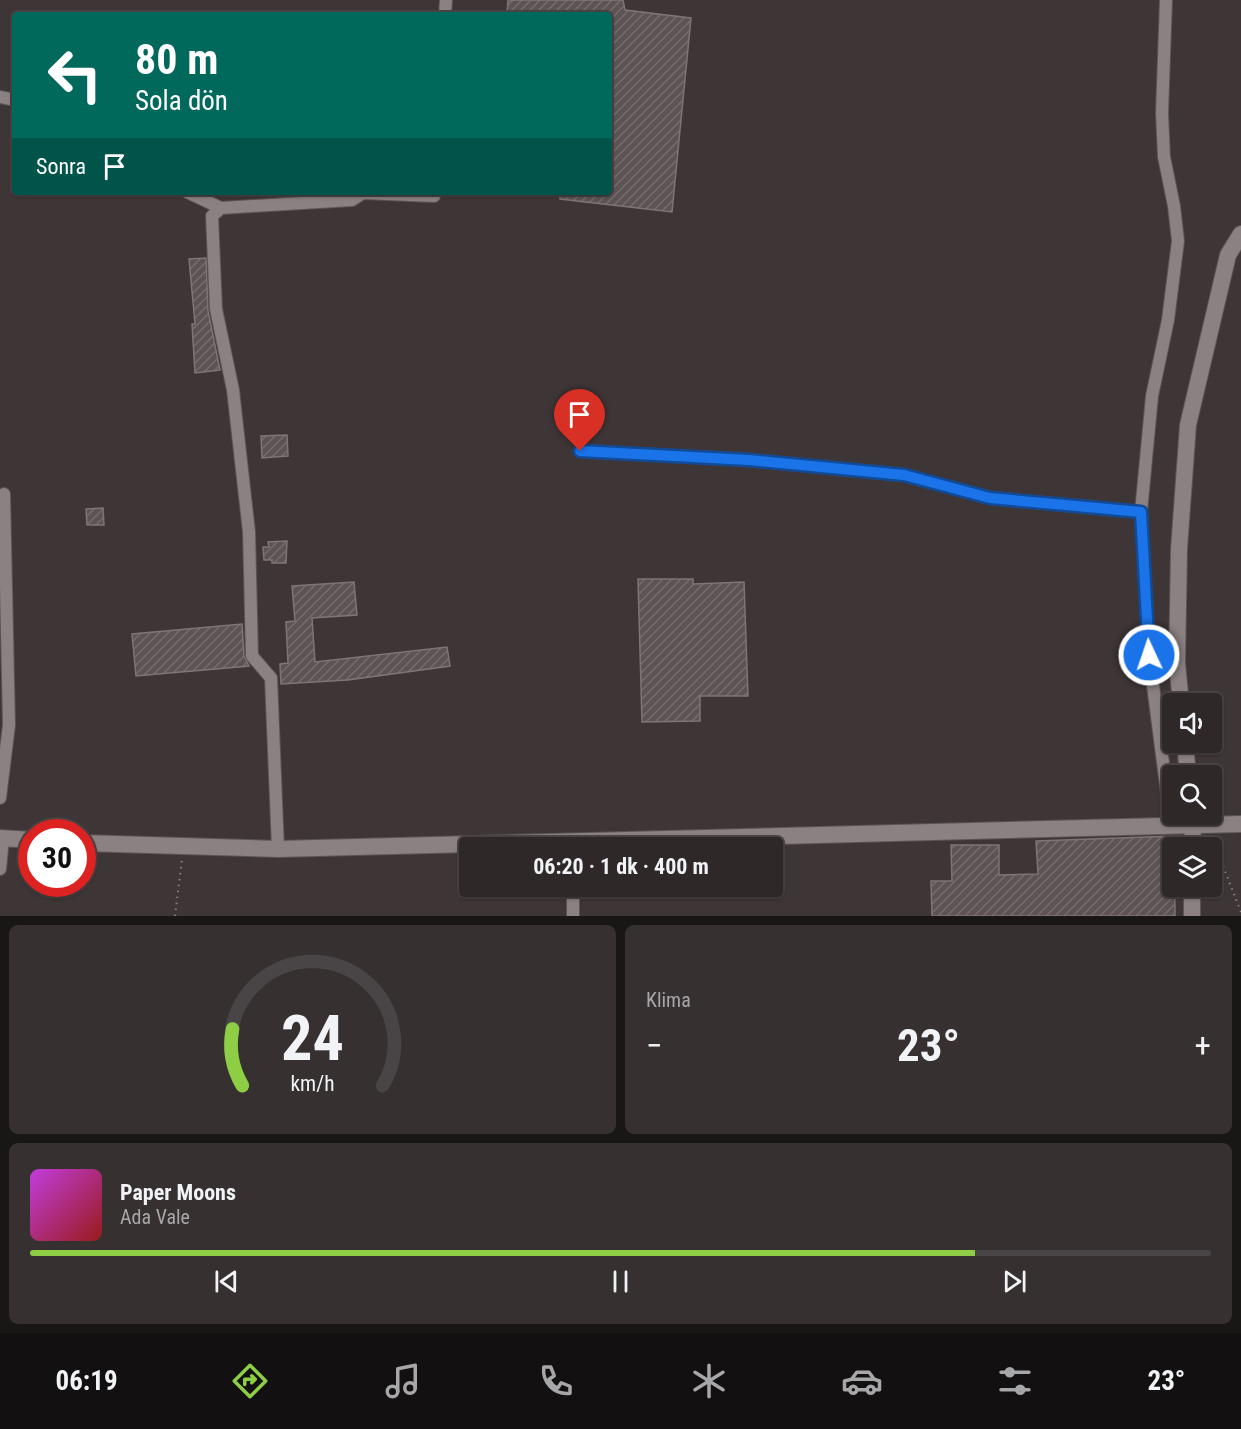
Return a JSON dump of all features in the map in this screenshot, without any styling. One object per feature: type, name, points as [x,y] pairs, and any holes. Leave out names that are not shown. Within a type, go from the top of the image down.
[{"type":"street","points":[[1163,765],[1149,655],[1141,512],[1152,396],[1168,320],[1178,241],[1174,206],[1164,157],[1162,112],[1166,0]]},
{"type":"street","points":[[193,195],[221,208],[352,200],[360,195]]},
{"type":"street","points":[[410,195],[434,195]]},
{"type":"street","points":[[221,208],[212,216],[216,309],[233,390],[249,532],[252,656],[271,678],[278,849]]},
{"type":"street","points":[[1180,693],[1177,663],[1179,549],[1188,425],[1228,255],[1241,234]]},
{"type":"street","points":[[580,451],[749,460],[904,475],[990,498],[1141,512]]},
{"type":"street","points":[[0,798],[9,725],[4,494]]},
{"type":"street","points":[[1222,822],[1237,824]]},
{"type":"street","points":[[783,838],[1162,824]]},
{"type":"street","points":[[0,869],[2,839],[18,840]]},
{"type":"street","points":[[96,844],[278,849],[459,847]]},
{"type":"street","points":[[573,897],[573,916]]},
{"type":"street","points":[[1192,897],[1192,916]]},
{"type":"path","points":[[1198,825],[1213,839],[1241,912]]},
{"type":"path","points":[[175,916],[184,847]]},
{"type":"building","points":[[508,0],[623,0],[625,10],[691,18],[672,212],[560,199],[560,195],[612,195],[612,12],[507,12]]},
{"type":"building","points":[[206,258],[208,311],[220,370],[195,373],[192,324],[195,324],[189,259]]},
{"type":"building","points":[[287,435],[288,456],[262,458],[261,436]]},
{"type":"building","points":[[103,508],[104,525],[87,525],[86,509]]},
{"type":"building","points":[[287,541],[286,563],[272,563],[272,560],[264,560],[263,547],[269,547],[268,542]]},
{"type":"building","points":[[638,579],[693,579],[693,584],[744,582],[748,696],[700,696],[700,721],[642,722]]},
{"type":"building","points":[[354,582],[357,615],[312,618],[315,662],[447,647],[450,666],[348,680],[281,684],[280,664],[288,663],[286,622],[295,621],[292,586]]},
{"type":"building","points":[[242,624],[244,656],[249,666],[136,676],[132,634]]},
{"type":"building","points":[[1174,836],[1162,837],[1162,897],[1175,897],[1175,916],[932,916],[931,881],[952,881],[951,845],[999,845],[999,875],[1038,874],[1036,841]]},
{"type":"route","points":[[580,451],[749,460],[904,475],[990,498],[1141,512],[1149,655]]}]
